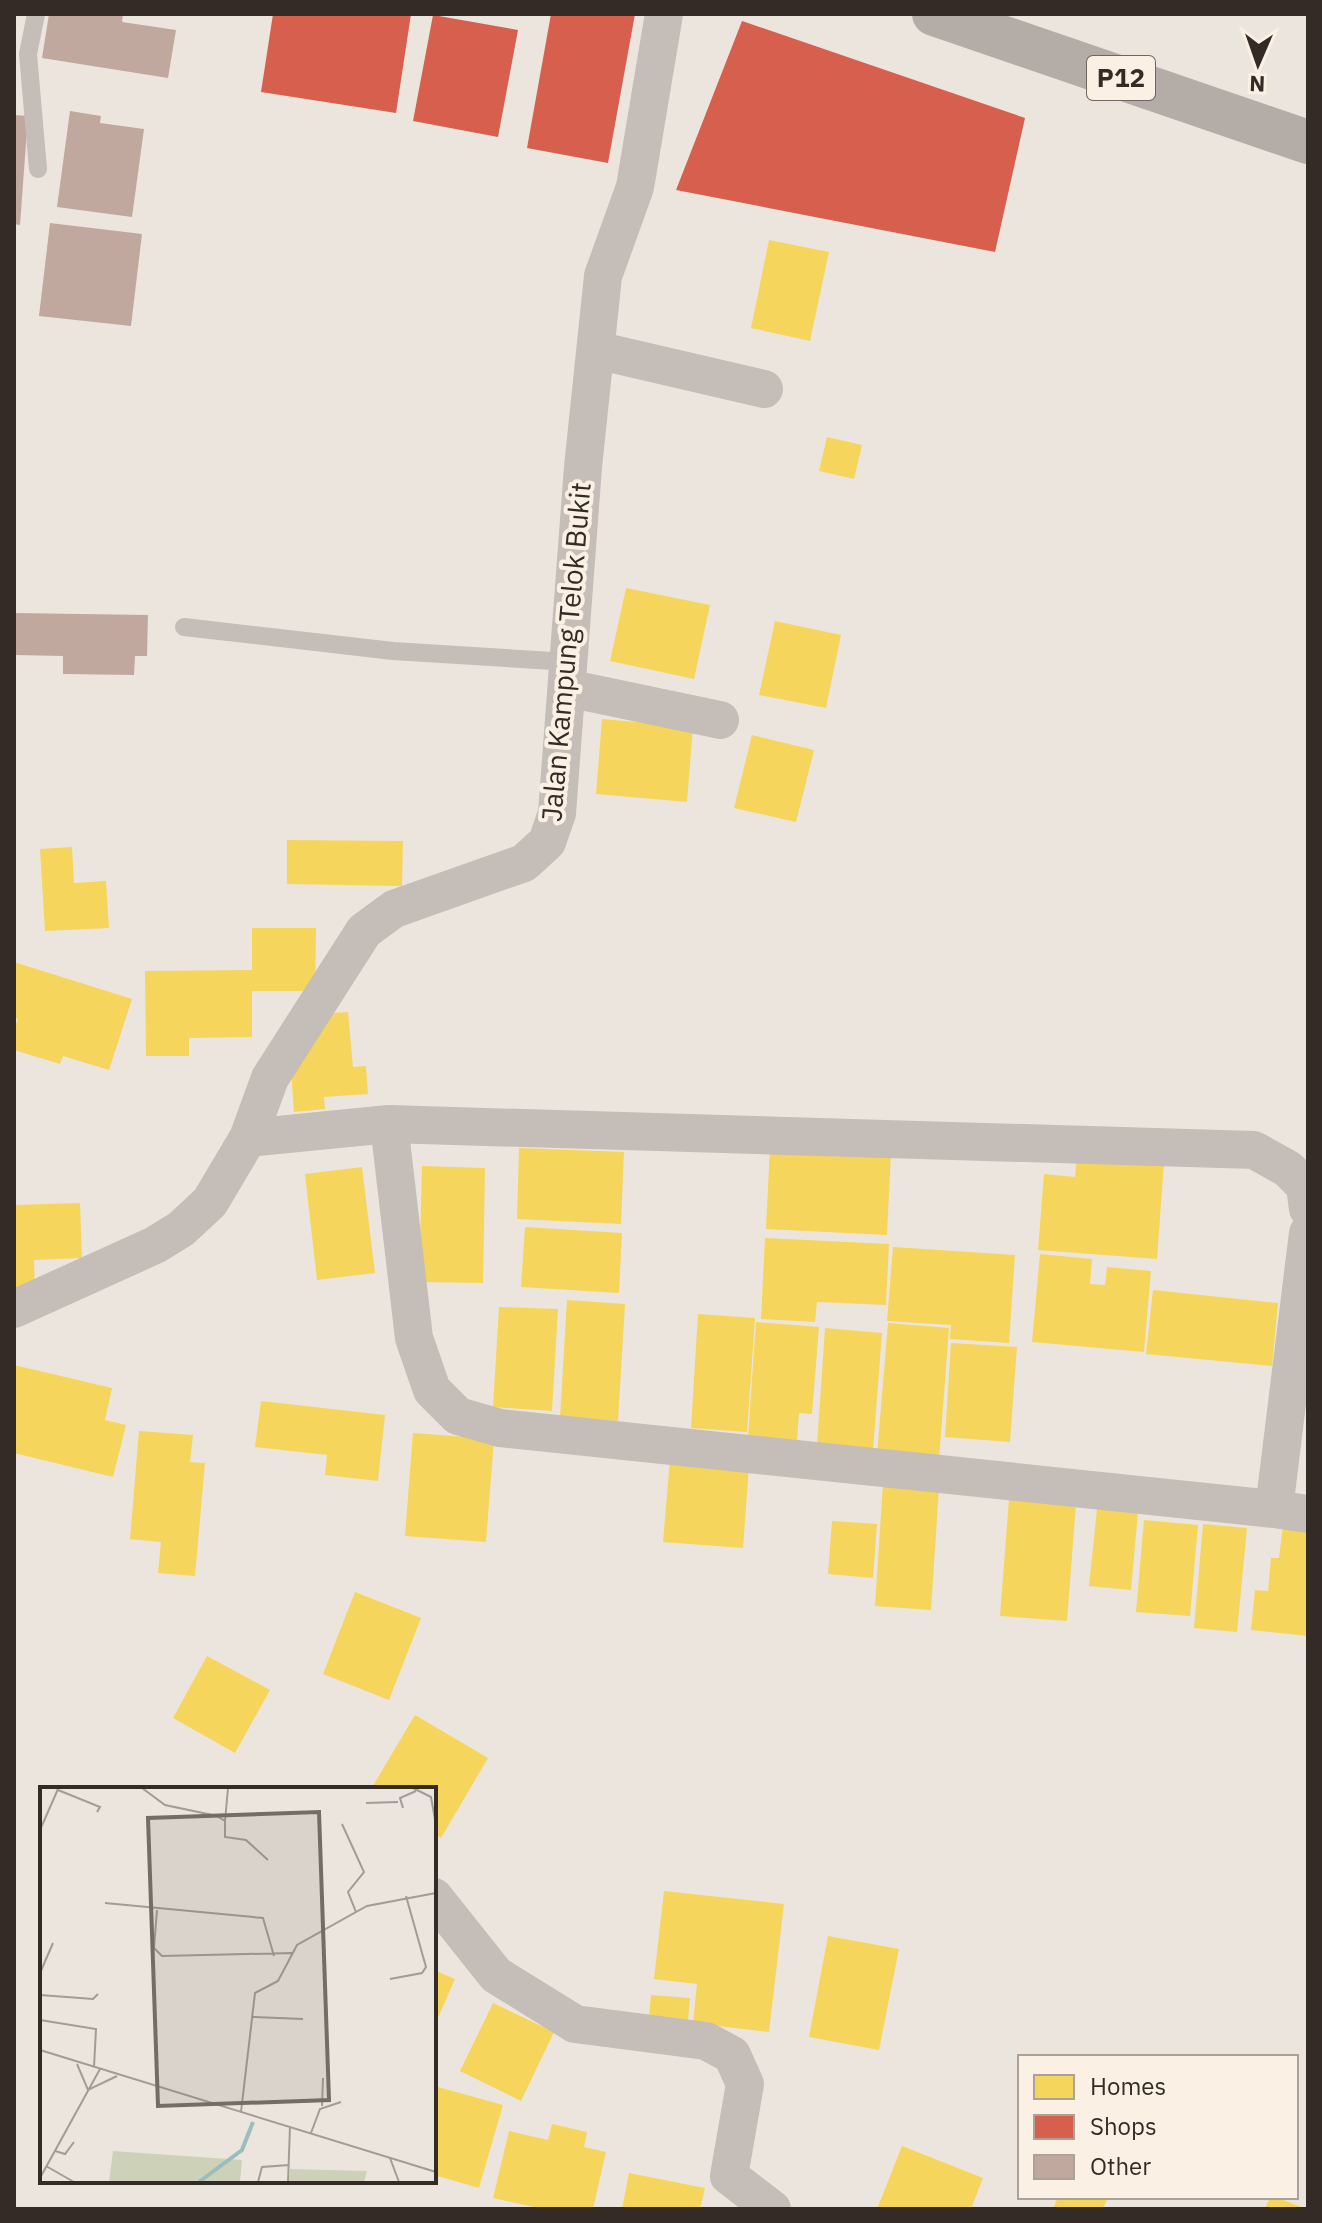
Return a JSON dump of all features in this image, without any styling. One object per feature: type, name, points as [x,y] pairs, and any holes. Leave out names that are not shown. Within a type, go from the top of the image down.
[{"type":"main road","name":"P12","points":[[934,14],[1308,142]]},
{"type":"street","name":"Jalan Kampung Telok Bukit","points":[[14,1309],[155,1245],[181,1229],[210,1202],[248,1138],[270,1078],[364,931],[394,909],[524,863],[547,842],[557,813],[583,467],[603,276],[635,187],[664,14]]},
{"type":"street","points":[[596,350],[764,389]]},
{"type":"street","points":[[568,675],[720,720]]},
{"type":"street","points":[[248,1138],[389,1124],[1254,1150],[1288,1169],[1305,1186],[1308,1209]]},
{"type":"street","points":[[389,1124],[414,1338],[432,1390],[458,1416],[516,1430],[1291,1512],[1308,1233]]},
{"type":"street","points":[[436,1900],[496,1975],[575,2024],[706,2041],[732,2055],[745,2084],[725,2193],[772,2209]]},
{"type":"lane","points":[[36,14],[28,54],[38,169]]},
{"type":"lane","points":[[184,627],[568,675]]},
{"type":"building: Homes","points":[[769,240],[829,252],[810,341],[751,328]]},
{"type":"building: Homes","points":[[827,437],[862,445],[854,479],[819,471]]},
{"type":"building: Homes","points":[[626,588],[710,605],[694,679],[610,661]]},
{"type":"building: Homes","points":[[775,621],[841,635],[826,708],[759,695]]},
{"type":"building: Homes","points":[[602,719],[693,727],[687,802],[596,794]]},
{"type":"building: Homes","points":[[752,735],[814,750],[796,822],[734,808]]},
{"type":"building: Homes","points":[[287,840],[403,841],[402,886],[287,884]]},
{"type":"building: Homes","points":[[72,847],[74,883],[106,881],[109,928],[45,931],[40,849]]},
{"type":"building: Homes","points":[[252,928],[316,928],[315,991],[252,991],[252,1037],[189,1038],[189,1056],[146,1056],[145,971],[252,970]]},
{"type":"building: Homes","points":[[14,962],[132,999],[109,1070],[63,1056],[60,1064],[14,1050],[14,1029],[18,1019],[14,1018]]},
{"type":"building: Homes","points":[[348,1012],[353,1067],[366,1066],[368,1094],[324,1097],[325,1109],[294,1112],[291,1070],[318,1014]]},
{"type":"building: Homes","points":[[770,1146],[891,1152],[887,1235],[766,1229]]},
{"type":"building: Homes","points":[[519,1148],[624,1152],[621,1224],[517,1219]]},
{"type":"building: Homes","points":[[1077,1157],[1164,1163],[1157,1259],[1038,1250],[1044,1174],[1075,1177]]},
{"type":"building: Homes","points":[[422,1166],[485,1168],[483,1283],[419,1282]]},
{"type":"building: Homes","points":[[362,1167],[375,1273],[317,1280],[305,1174]]},
{"type":"building: Homes","points":[[80,1203],[82,1258],[34,1260],[35,1293],[14,1294],[14,1205]]},
{"type":"building: Homes","points":[[525,1227],[622,1233],[619,1293],[521,1287]]},
{"type":"building: Homes","points":[[765,1238],[889,1244],[886,1305],[817,1302],[815,1322],[761,1319]]},
{"type":"building: Homes","points":[[893,1247],[1015,1255],[1009,1343],[950,1339],[951,1325],[887,1321]]},
{"type":"building: Homes","points":[[1040,1254],[1092,1259],[1090,1284],[1105,1285],[1107,1267],[1151,1271],[1144,1352],[1032,1342]]},
{"type":"building: Homes","points":[[1153,1290],[1278,1303],[1272,1366],[1146,1354]]},
{"type":"building: Homes","points":[[567,1300],[625,1304],[618,1421],[560,1417]]},
{"type":"building: Homes","points":[[499,1307],[558,1309],[552,1411],[493,1407]]},
{"type":"building: Homes","points":[[698,1314],[755,1318],[747,1432],[691,1428]]},
{"type":"building: Homes","points":[[756,1322],[819,1327],[812,1414],[799,1413],[797,1440],[748,1437]]},
{"type":"building: Homes","points":[[888,1323],[949,1328],[939,1460],[877,1455]]},
{"type":"building: Homes","points":[[825,1328],[882,1333],[873,1450],[817,1446]]},
{"type":"building: Homes","points":[[951,1343],[1017,1347],[1010,1442],[945,1437]]},
{"type":"building: Homes","points":[[14,1365],[112,1388],[105,1420],[126,1425],[113,1477],[14,1453]]},
{"type":"building: Homes","points":[[261,1401],[385,1415],[378,1481],[325,1475],[327,1455],[255,1447]]},
{"type":"building: Homes","points":[[139,1431],[193,1435],[190,1462],[205,1463],[195,1576],[158,1573],[161,1542],[130,1539]]},
{"type":"building: Homes","points":[[413,1433],[494,1439],[486,1542],[405,1536]]},
{"type":"building: Homes","points":[[670,1459],[749,1466],[743,1548],[663,1542]]},
{"type":"building: Homes","points":[[883,1484],[939,1488],[931,1610],[875,1606]]},
{"type":"building: Homes","points":[[1009,1499],[1076,1504],[1067,1621],[1000,1616]]},
{"type":"building: Homes","points":[[1097,1509],[1138,1512],[1131,1590],[1089,1586]]},
{"type":"building: Homes","points":[[1144,1520],[1198,1525],[1190,1616],[1136,1612]]},
{"type":"building: Homes","points":[[832,1521],[877,1524],[873,1578],[828,1574]]},
{"type":"building: Homes","points":[[1203,1524],[1247,1528],[1237,1632],[1194,1628]]},
{"type":"building: Homes","points":[[1283,1525],[1308,1527],[1308,1636],[1251,1630],[1255,1590],[1268,1591],[1271,1558],[1279,1558]]},
{"type":"building: Homes","points":[[355,1592],[421,1618],[389,1700],[323,1674]]},
{"type":"building: Homes","points":[[207,1656],[270,1690],[235,1753],[173,1718]]},
{"type":"building: Homes","points":[[415,1715],[488,1758],[441,1838],[436,1834],[436,1787],[372,1787]]},
{"type":"building: Homes","points":[[664,1891],[784,1904],[769,2032],[693,2023],[697,1984],[654,1979]]},
{"type":"building: Homes","points":[[828,1936],[899,1949],[879,2050],[809,2037]]},
{"type":"building: Homes","points":[[436,1971],[455,1979],[436,2022]]},
{"type":"building: Homes","points":[[651,1995],[690,1998],[688,2021],[649,2018]]},
{"type":"building: Homes","points":[[493,2003],[554,2032],[521,2101],[460,2071]]},
{"type":"building: Homes","points":[[438,2087],[503,2105],[479,2188],[436,2176]]},
{"type":"building: Homes","points":[[552,2124],[587,2132],[584,2147],[606,2152],[593,2209],[543,2209],[493,2198],[509,2131],[548,2140]]},
{"type":"building: Homes","points":[[902,2146],[983,2178],[971,2209],[877,2209]]},
{"type":"building: Homes","points":[[629,2173],[705,2188],[700,2209],[622,2209]]},
{"type":"building: Homes","points":[[1057,2199],[1107,2199],[1103,2209],[1053,2209]]},
{"type":"building: Homes","points":[[1269,2199],[1281,2199],[1306,2209],[1265,2209]]},
{"type":"building: Shops","points":[[273,14],[411,14],[396,113],[261,92]]},
{"type":"building: Shops","points":[[551,14],[635,14],[608,163],[527,148]]},
{"type":"building: Shops","points":[[433,15],[518,30],[498,137],[413,121]]},
{"type":"building: Shops","points":[[742,21],[1025,118],[995,252],[676,190]]},
{"type":"building: Other","points":[[49,14],[123,14],[122,22],[176,30],[168,78],[42,58]]},
{"type":"building: Other","points":[[70,111],[101,116],[100,123],[144,129],[132,217],[57,207]]},
{"type":"building: Other","points":[[14,115],[28,116],[20,225],[14,224]]},
{"type":"building: Other","points":[[50,223],[142,234],[131,326],[39,316]]},
{"type":"building: Other","points":[[14,613],[148,615],[147,656],[135,656],[134,675],[63,674],[63,656],[14,655]]}]
